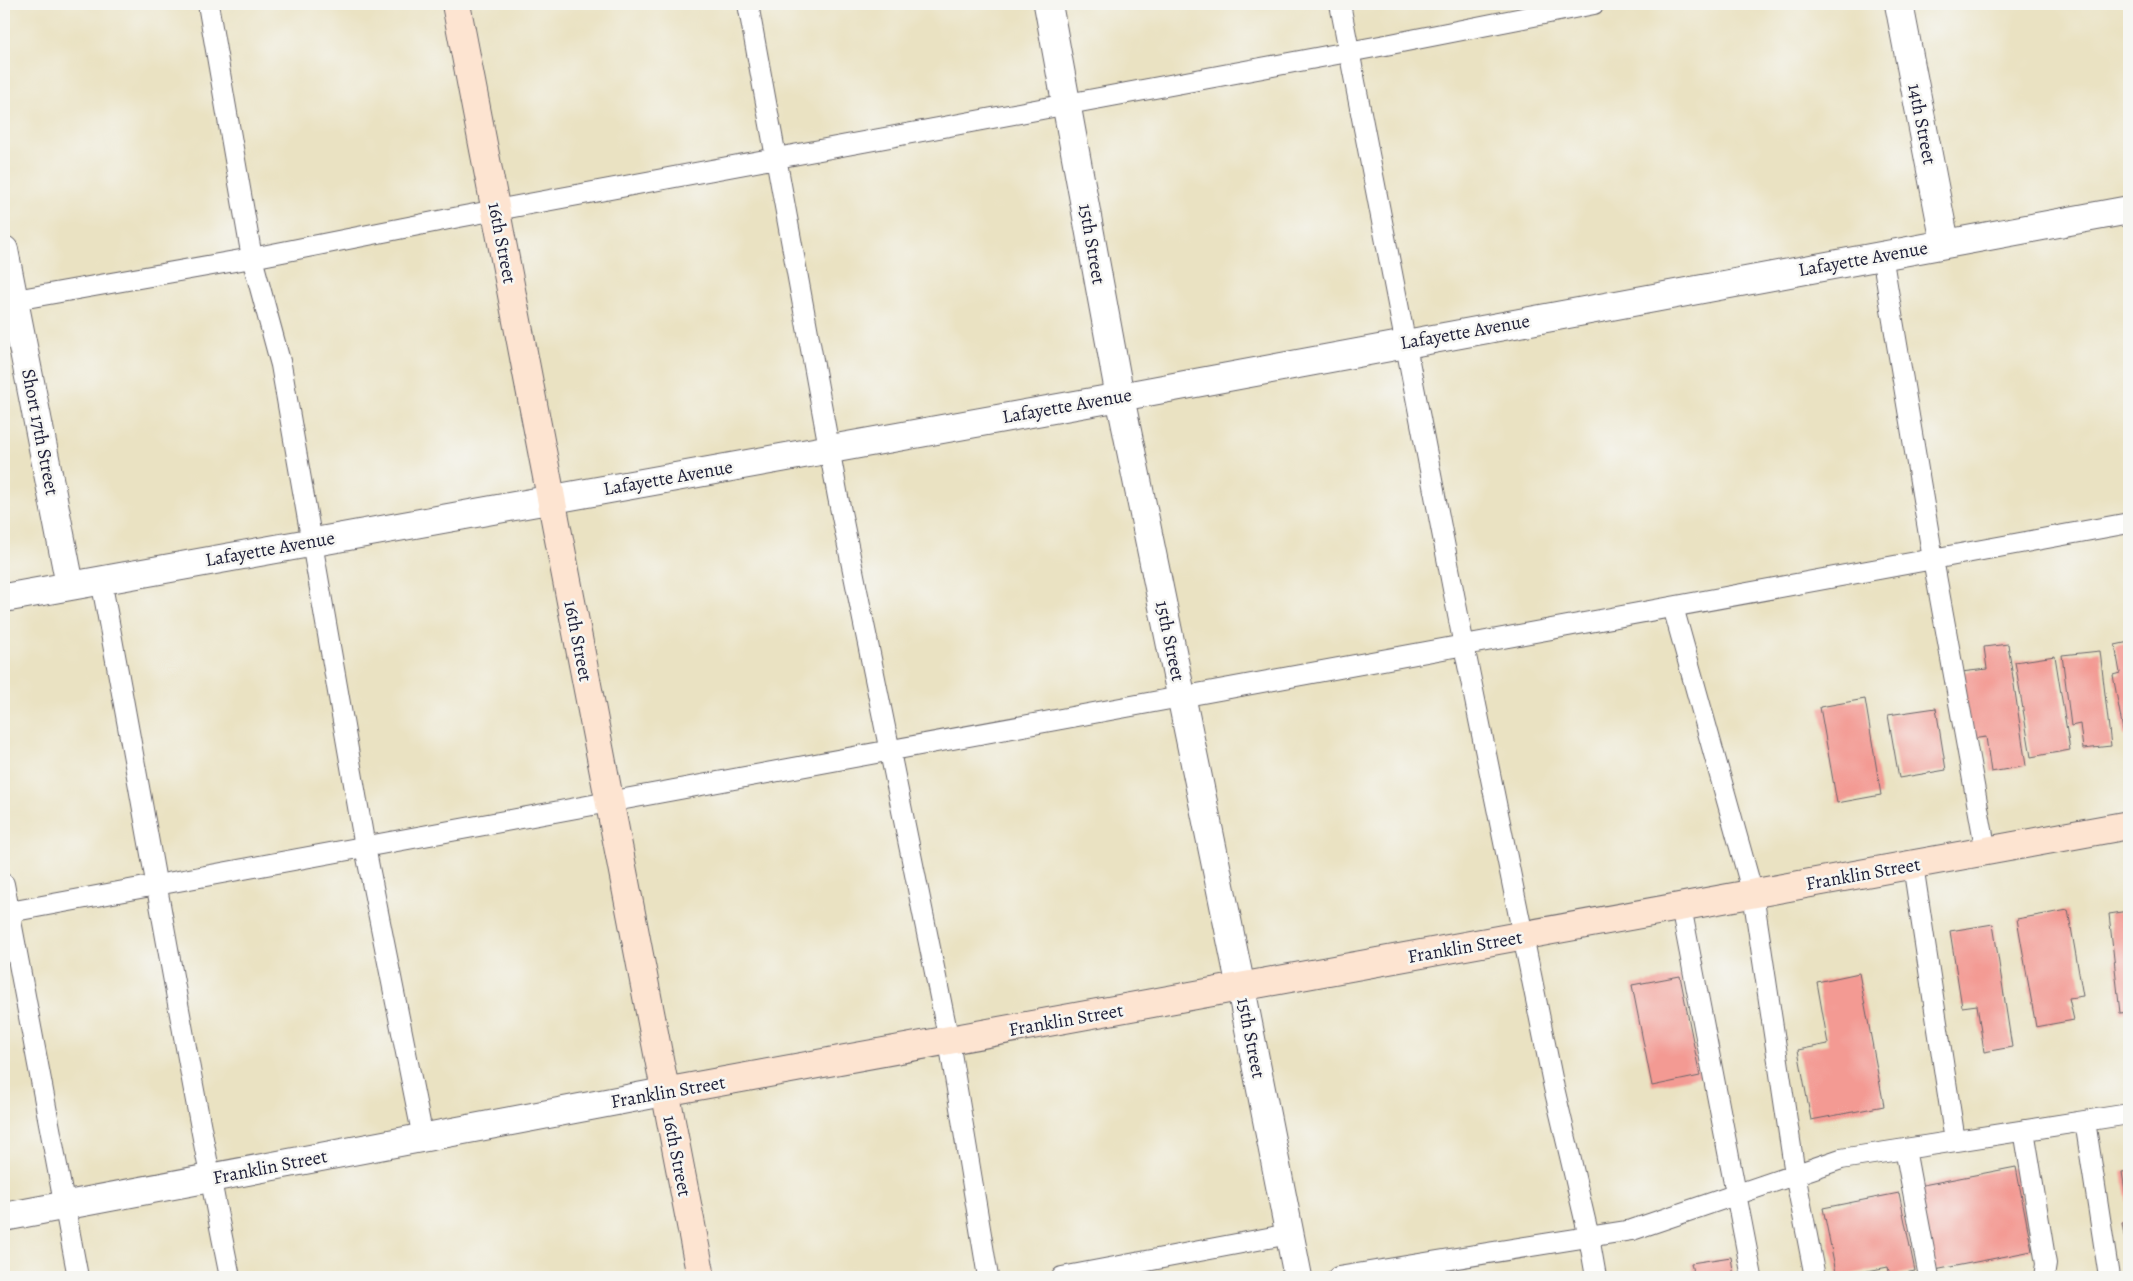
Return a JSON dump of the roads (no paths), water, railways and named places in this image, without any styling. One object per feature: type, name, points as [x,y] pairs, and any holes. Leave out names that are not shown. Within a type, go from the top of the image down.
[{"type":"street","name":"16th Street","points":[[456,4],[701,1277]]},
{"type":"street","name":"15th Street","points":[[1048,4],[1120,396],[1298,1277]]},
{"type":"street","name":"14th Street","points":[[1899,4],[1945,244]]},
{"type":"street","name":"Lafayette Avenue","points":[[4,598],[1120,396],[2129,210]]},
{"type":"street","name":"Short 17th Street","points":[[4,250],[9,302],[70,585]]},
{"type":"street","name":"Franklin Street","points":[[4,1217],[664,1092],[2129,826]]},
{"type":"lane","points":[[208,4],[252,258],[282,365],[365,847],[424,1138]]},
{"type":"lane","points":[[748,4],[778,158],[828,449],[949,1041],[988,1277]]},
{"type":"lane","points":[[1340,4],[1464,646],[1525,936],[1554,1088],[1589,1237],[1596,1277]]},
{"type":"lane","points":[[9,302],[1350,52],[1594,4]]},
{"type":"lane","points":[[1882,255],[1932,559],[1986,852]]},
{"type":"lane","points":[[6,912],[2129,523]]},
{"type":"lane","points":[[101,580],[158,884],[210,1178],[230,1277]]},
{"type":"lane","points":[[1673,607],[1752,894],[1795,1174],[1815,1277]]},
{"type":"lane","points":[[1913,865],[1955,1141]]},
{"type":"lane","points":[[4,884],[6,912],[78,1277]]},
{"type":"lane","points":[[1681,908],[1752,1277]]},
{"type":"lane","points":[[1338,1277],[1632,1230],[1841,1159],[2129,1114]]},
{"type":"lane","points":[[2085,1121],[2109,1277]]},
{"type":"lane","points":[[2024,1130],[2046,1264],[2044,1277]]},
{"type":"lane","points":[[1904,1149],[1929,1277]]},
{"type":"lane","points":[[1062,1277],[1289,1234]]}]
